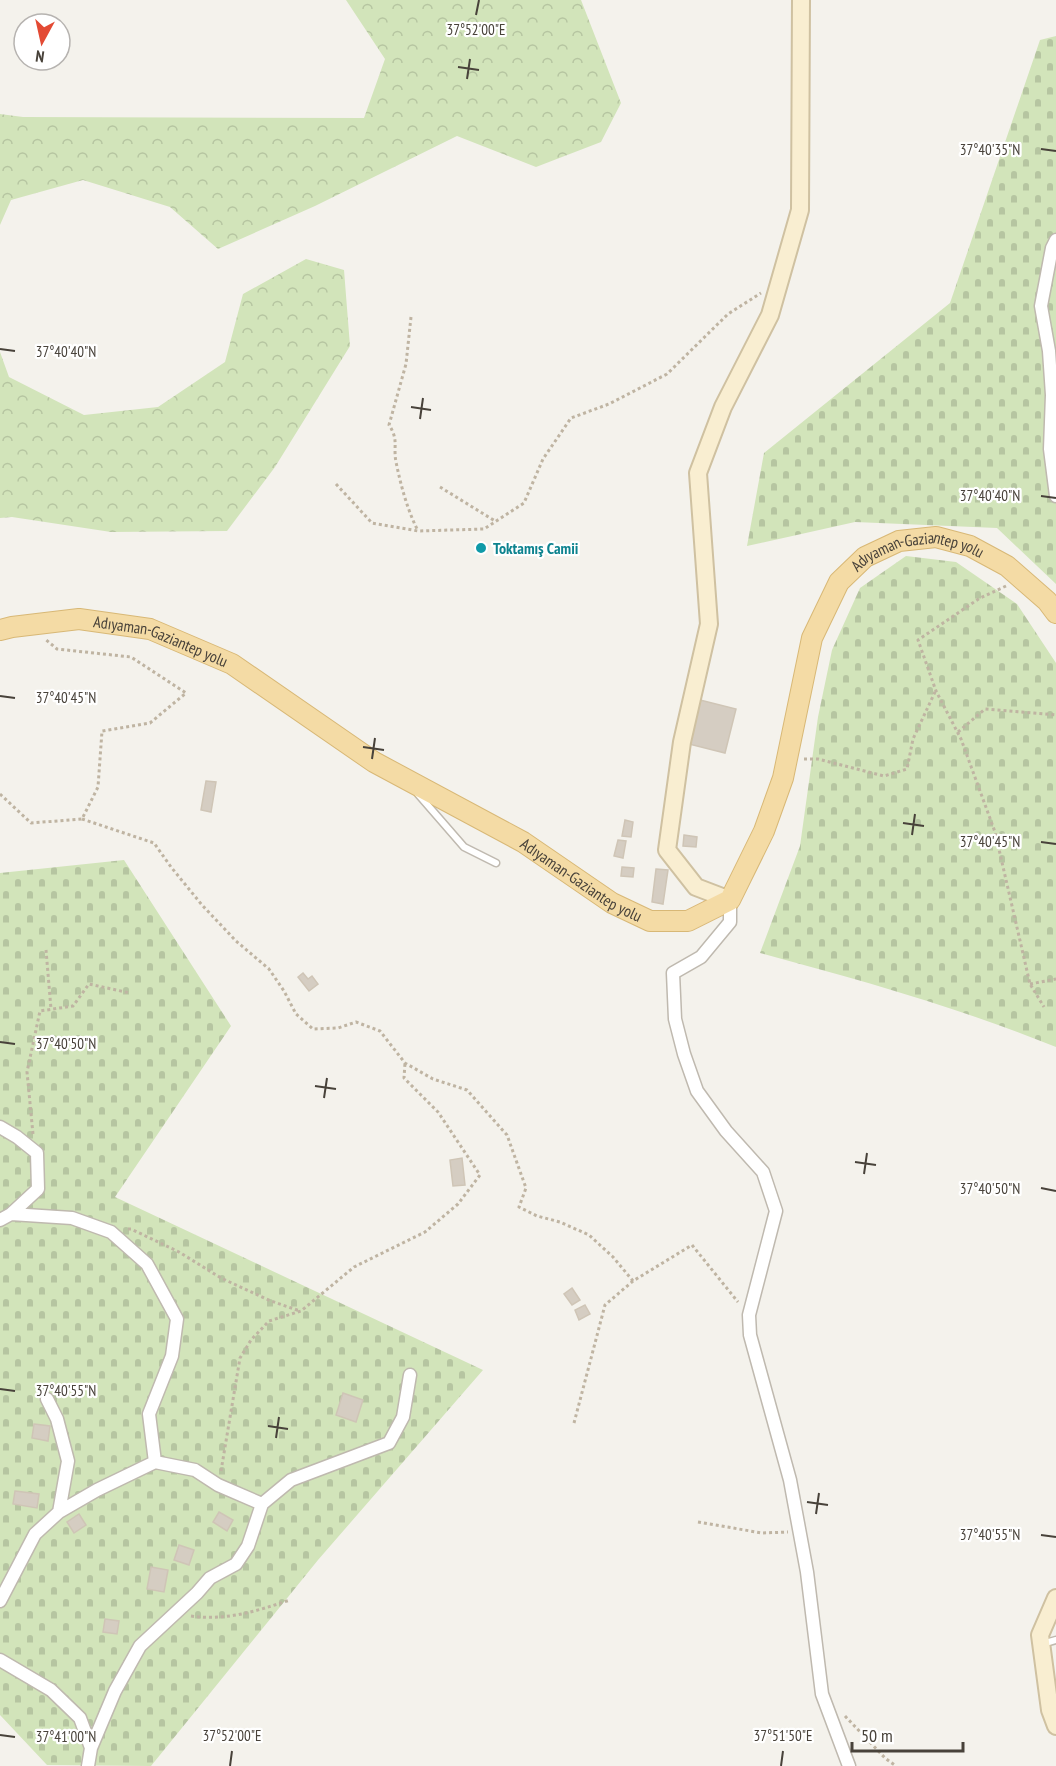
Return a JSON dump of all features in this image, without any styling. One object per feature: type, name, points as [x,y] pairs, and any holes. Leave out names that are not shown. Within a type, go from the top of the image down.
[{"type":"main road","name":"Adıyaman-Gaziantep yolu","points":[[0,630],[78,619],[150,629],[232,664],[374,762],[523,842],[612,903],[650,921],[687,921],[730,900],[764,831],[783,778],[812,638],[839,582],[865,557],[899,542],[936,537],[970,546],[1007,566],[1047,601],[1056,613]]},
{"type":"street","points":[[801,0],[800,210],[770,315],[723,407],[698,473],[709,624],[682,742],[667,850],[696,887],[730,900],[730,922],[701,957],[673,973],[675,1019],[697,1091],[726,1131],[763,1172],[776,1211],[749,1315],[750,1335],[790,1480],[822,1694],[849,1766]]},
{"type":"street","points":[[1056,240],[1052,248],[1041,306],[1049,351],[1052,395],[1050,449],[1056,496]]},
{"type":"street","points":[[0,1127],[17,1137],[36,1153],[39,1189],[6,1217]]},
{"type":"street","points":[[6,1217],[72,1218],[111,1232],[147,1264],[177,1318],[172,1356],[149,1414],[155,1462]]},
{"type":"street","points":[[88,1766],[91,1748],[115,1691],[140,1646],[210,1578],[236,1564],[248,1546],[262,1504],[291,1480],[389,1443],[403,1417],[410,1376]]},
{"type":"street","points":[[46,1399],[57,1419],[68,1461],[59,1512]]},
{"type":"street","points":[[0,1601],[35,1534],[59,1512],[97,1490],[155,1462],[195,1470],[218,1485],[262,1504]]},
{"type":"street","points":[[1056,1598],[1040,1635],[1049,1642],[1050,1710],[1056,1726]]},
{"type":"street","points":[[0,1660],[51,1690],[80,1718],[91,1748]]},
{"type":"lane","points":[[404,778],[464,847],[496,863]]},
{"type":"path","points":[[336,484],[372,524],[418,531],[484,529],[524,503],[543,459],[571,418],[609,404],[667,374],[728,314],[780,280]]},
{"type":"path","points":[[411,317],[406,364],[389,425],[396,435],[396,459],[407,508],[418,531]]},
{"type":"path","points":[[440,487],[496,521]]},
{"type":"path","points":[[1021,578],[980,598],[918,640],[936,691],[957,732],[995,832],[1030,984],[1044,1007]]},
{"type":"path","points":[[27,625],[57,649],[131,657],[186,693],[150,723],[102,731],[98,787],[82,819]]},
{"type":"path","points":[[787,758],[818,759],[884,776],[907,769],[913,739],[936,691]]},
{"type":"path","points":[[957,732],[986,709],[1056,715]]},
{"type":"path","points":[[0,794],[31,823],[82,819],[154,843],[202,905],[236,941],[269,969],[296,1014],[313,1029],[338,1028],[356,1022],[380,1031],[405,1063],[433,1079],[467,1090],[507,1135],[525,1188],[519,1207],[589,1235],[613,1257],[633,1281]]},
{"type":"path","points":[[46,950],[51,1010]]},
{"type":"path","points":[[1030,984],[1056,979]]},
{"type":"path","points":[[36,1153],[27,1072],[40,1011],[73,1006],[89,984],[130,993]]},
{"type":"path","points":[[218,1485],[240,1358],[250,1340],[269,1320],[300,1311],[354,1267],[425,1232],[458,1204],[480,1175],[438,1112],[404,1078],[405,1063]]},
{"type":"path","points":[[111,1232],[131,1229],[179,1252],[221,1278],[271,1301],[300,1311]]},
{"type":"path","points":[[574,1423],[605,1305],[633,1281],[692,1245],[749,1315]]},
{"type":"path","points":[[698,1522],[762,1533],[799,1531]]},
{"type":"path","points":[[174,1614],[210,1619],[254,1613],[290,1600]]},
{"type":"path","points":[[822,1694],[885,1758],[896,1766]]},
{"type":"green space","points":[[346,0],[581,0],[621,103],[601,142],[536,167],[457,136],[315,206],[218,249],[170,207],[83,180],[11,200],[0,225],[0,114],[23,117],[364,118],[385,59]]},
{"type":"green space","points":[[1056,36],[1056,584],[997,528],[855,522],[747,546],[764,453],[950,303],[1040,40]]},
{"type":"green space","points":[[306,259],[344,270],[350,346],[275,467],[227,531],[111,532],[12,517],[0,518],[0,352],[9,377],[84,415],[158,407],[225,362],[243,294]]},
{"type":"green space","points":[[906,556],[956,562],[1017,604],[1056,663],[1056,1047],[947,1007],[760,953],[800,846],[818,717],[832,650],[860,588]]},
{"type":"green space","points":[[124,860],[231,1026],[115,1197],[483,1370],[318,1560],[151,1766],[47,1765],[0,1715],[0,873]]},
{"type":"building","points":[[700,700],[736,709],[725,753],[689,744]]},
{"type":"building","points":[[206,781],[216,782],[211,812],[201,810]]},
{"type":"building","points":[[625,820],[633,822],[631,837],[622,836]]},
{"type":"building","points":[[684,835],[697,837],[696,847],[683,846]]},
{"type":"building","points":[[618,840],[626,841],[623,858],[614,856]]},
{"type":"building","points":[[622,867],[634,868],[633,877],[621,876]]},
{"type":"building","points":[[656,869],[668,870],[663,904],[652,902]]},
{"type":"building","points":[[303,973],[308,979],[312,976],[318,984],[309,991],[298,977]]},
{"type":"building","points":[[462,1158],[465,1185],[453,1186],[450,1160]]},
{"type":"building","points":[[572,1288],[580,1300],[572,1305],[564,1294]]},
{"type":"building","points":[[585,1305],[590,1314],[579,1320],[575,1310]]},
{"type":"building","points":[[343,1393],[363,1400],[356,1422],[336,1415]]},
{"type":"building","points":[[34,1424],[50,1426],[48,1441],[32,1438]]},
{"type":"building","points":[[15,1491],[39,1494],[37,1508],[13,1504]]},
{"type":"building","points":[[219,1512],[233,1520],[227,1531],[213,1522]]},
{"type":"building","points":[[79,1514],[86,1525],[74,1533],[67,1522]]},
{"type":"building","points":[[179,1545],[194,1550],[189,1565],[174,1560]]},
{"type":"building","points":[[151,1567],[168,1570],[164,1592],[147,1589]]},
{"type":"building","points":[[105,1619],[119,1621],[117,1634],[103,1632]]},
{"type":"place","name":"Toktamış Camii","points":[[481,548]]}]
